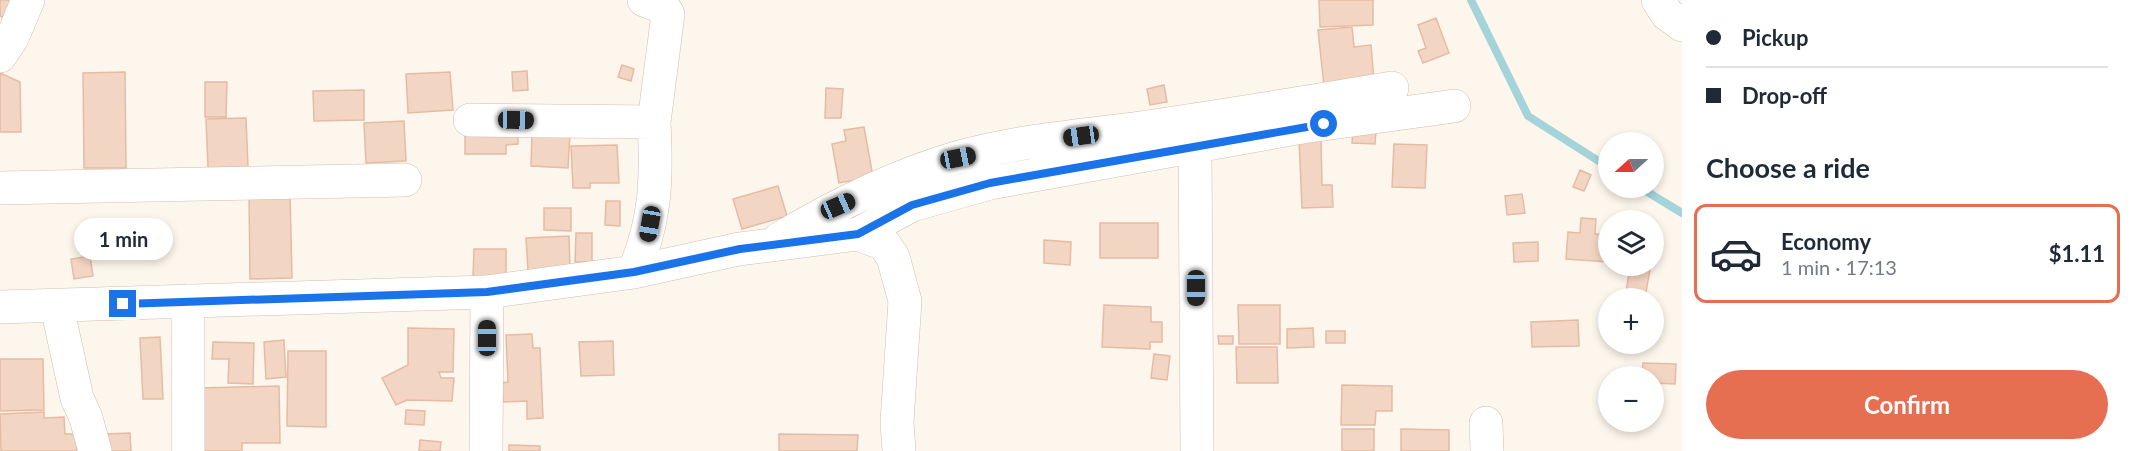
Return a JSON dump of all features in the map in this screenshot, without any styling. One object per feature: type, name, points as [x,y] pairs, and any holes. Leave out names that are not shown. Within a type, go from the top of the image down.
[{"type":"street","points":[[0,56],[12,38],[28,0]]},
{"type":"street","points":[[634,272],[647,241],[656,191],[654,122],[668,14],[663,7],[644,0]]},
{"type":"street","points":[[1658,0],[1667,14],[1682,25]]},
{"type":"street","points":[[767,246],[838,206],[918,170],[958,158],[1020,145],[1243,113],[1392,88]]},
{"type":"street","points":[[0,307],[487,292],[634,272],[740,249],[858,234],[912,205],[990,183],[1302,128],[1454,106]]},
{"type":"street","points":[[471,120],[654,122]]},
{"type":"street","points":[[1196,148],[1197,451]]},
{"type":"street","points":[[0,188],[405,180]]},
{"type":"street","points":[[858,234],[884,244],[893,257],[905,301],[897,422],[899,451]]},
{"type":"street","points":[[486,451],[487,292]]},
{"type":"street","points":[[188,301],[188,451]]},
{"type":"street","points":[[57,307],[78,398],[95,451]]},
{"type":"building","points":[[0,0],[10,0],[16,3],[7,20],[0,16]]},
{"type":"building","points":[[1319,0],[1373,0],[1373,25],[1320,27]]},
{"type":"building","points":[[1436,18],[1449,53],[1423,63],[1418,51],[1426,48],[1418,25]]},
{"type":"building","points":[[1352,27],[1354,47],[1371,45],[1374,81],[1324,86],[1318,30]]},
{"type":"building","points":[[622,65],[634,69],[631,81],[618,77]]},
{"type":"building","points":[[527,71],[528,90],[513,91],[512,72]]},
{"type":"building","points":[[125,72],[126,168],[84,168],[83,73]]},
{"type":"building","points":[[450,72],[453,110],[408,113],[406,74]]},
{"type":"building","points":[[0,73],[20,82],[21,132],[0,132]]},
{"type":"building","points":[[205,82],[227,82],[226,117],[205,117]]},
{"type":"building","points":[[1164,85],[1167,102],[1150,105],[1147,89]]},
{"type":"building","points":[[826,88],[843,89],[841,118],[825,118]]},
{"type":"building","points":[[364,90],[364,120],[314,121],[313,91]]},
{"type":"building","points":[[246,118],[248,167],[208,168],[206,119]]},
{"type":"building","points":[[404,121],[406,161],[366,163],[364,123]]},
{"type":"building","points":[[864,127],[873,177],[839,183],[832,144],[846,141],[844,130]]},
{"type":"building","points":[[1353,130],[1376,131],[1375,144],[1352,143]]},
{"type":"building","points":[[532,132],[570,134],[568,168],[531,166]]},
{"type":"building","points":[[465,135],[518,135],[518,144],[506,145],[506,154],[465,154]]},
{"type":"building","points":[[1321,138],[1322,185],[1332,185],[1333,207],[1302,208],[1299,139]]},
{"type":"building","points":[[1394,144],[1427,145],[1425,188],[1392,187]]},
{"type":"building","points":[[617,145],[619,183],[590,183],[590,188],[573,188],[571,146]]},
{"type":"building","points":[[1580,170],[1591,175],[1584,191],[1573,187]]},
{"type":"building","points":[[778,186],[787,216],[742,229],[733,199]]},
{"type":"building","points":[[249,192],[290,192],[292,278],[250,279]]},
{"type":"building","points":[[1522,194],[1525,213],[1507,215],[1505,196]]},
{"type":"building","points":[[606,201],[620,201],[620,226],[605,225]]},
{"type":"building","points":[[544,208],[571,208],[571,231],[544,230]]},
{"type":"building","points":[[1581,218],[1596,219],[1598,261],[1566,259],[1568,232],[1580,233]]},
{"type":"building","points":[[1100,223],[1158,223],[1158,258],[1100,258]]},
{"type":"building","points":[[576,233],[592,233],[592,262],[575,262]]},
{"type":"building","points":[[569,236],[570,268],[528,271],[526,238]]},
{"type":"building","points":[[1044,240],[1071,242],[1070,265],[1044,263]]},
{"type":"building","points":[[1538,242],[1538,261],[1514,262],[1513,243]]},
{"type":"building","points":[[474,249],[506,249],[506,276],[473,276]]},
{"type":"building","points":[[90,256],[93,276],[74,279],[71,259]]},
{"type":"building","points":[[1629,276],[1649,276],[1647,288],[1627,288]]},
{"type":"building","points":[[1104,305],[1151,307],[1151,322],[1162,322],[1162,342],[1150,342],[1150,349],[1102,347]]},
{"type":"building","points":[[1238,305],[1280,305],[1280,344],[1239,344]]},
{"type":"building","points":[[1578,320],[1579,346],[1532,347],[1531,322]]},
{"type":"building","points":[[408,328],[454,329],[453,372],[439,372],[441,378],[454,378],[452,401],[407,400],[396,405],[382,378],[408,365]]},
{"type":"building","points":[[1313,328],[1314,347],[1287,348],[1287,329]]},
{"type":"building","points":[[1326,331],[1345,331],[1345,343],[1326,343]]},
{"type":"building","points":[[532,334],[533,348],[540,348],[543,418],[527,419],[527,401],[503,402],[502,383],[508,382],[506,335]]},
{"type":"building","points":[[1218,336],[1233,336],[1233,344],[1219,344]]},
{"type":"building","points":[[160,337],[163,399],[143,399],[140,338]]},
{"type":"building","points":[[284,340],[286,377],[266,379],[264,342]]},
{"type":"building","points":[[613,341],[614,375],[581,376],[579,342]]},
{"type":"building","points":[[213,342],[254,343],[253,384],[228,383],[229,359],[212,359]]},
{"type":"building","points":[[1236,347],[1277,347],[1278,383],[1237,383]]},
{"type":"building","points":[[288,351],[326,351],[326,427],[287,426]]},
{"type":"building","points":[[1154,354],[1170,356],[1167,380],[1151,378]]},
{"type":"building","points":[[0,359],[43,359],[44,410],[0,411]]},
{"type":"building","points":[[1643,363],[1676,364],[1675,384],[1664,384],[1664,366],[1643,366]]},
{"type":"building","points":[[1342,385],[1392,386],[1392,411],[1376,411],[1375,425],[1341,425]]},
{"type":"building","points":[[279,386],[280,443],[242,443],[242,451],[202,451],[200,388]]},
{"type":"building","points":[[406,410],[425,411],[424,425],[405,424]]},
{"type":"building","points":[[44,412],[44,418],[64,417],[65,434],[77,434],[77,451],[1,451],[0,414]]},
{"type":"building","points":[[1342,429],[1374,429],[1374,451],[1342,451]]},
{"type":"building","points":[[1401,429],[1449,430],[1449,451],[1401,451]]},
{"type":"building","points":[[130,433],[131,451],[107,451],[106,434]]},
{"type":"building","points":[[779,434],[858,435],[857,451],[779,451]]},
{"type":"building","points":[[420,440],[441,442],[440,451],[419,451]]},
{"type":"building","points":[[509,445],[540,446],[540,451],[509,451]]},
{"type":"waterway","points":[[1471,0],[1528,116],[1598,161]]},
{"type":"waterway","points":[[1657,198],[1682,213]]},
{"type":"route","points":[[123,304],[487,292],[634,272],[740,249],[858,234],[912,205],[990,183],[1324,124]]}]
